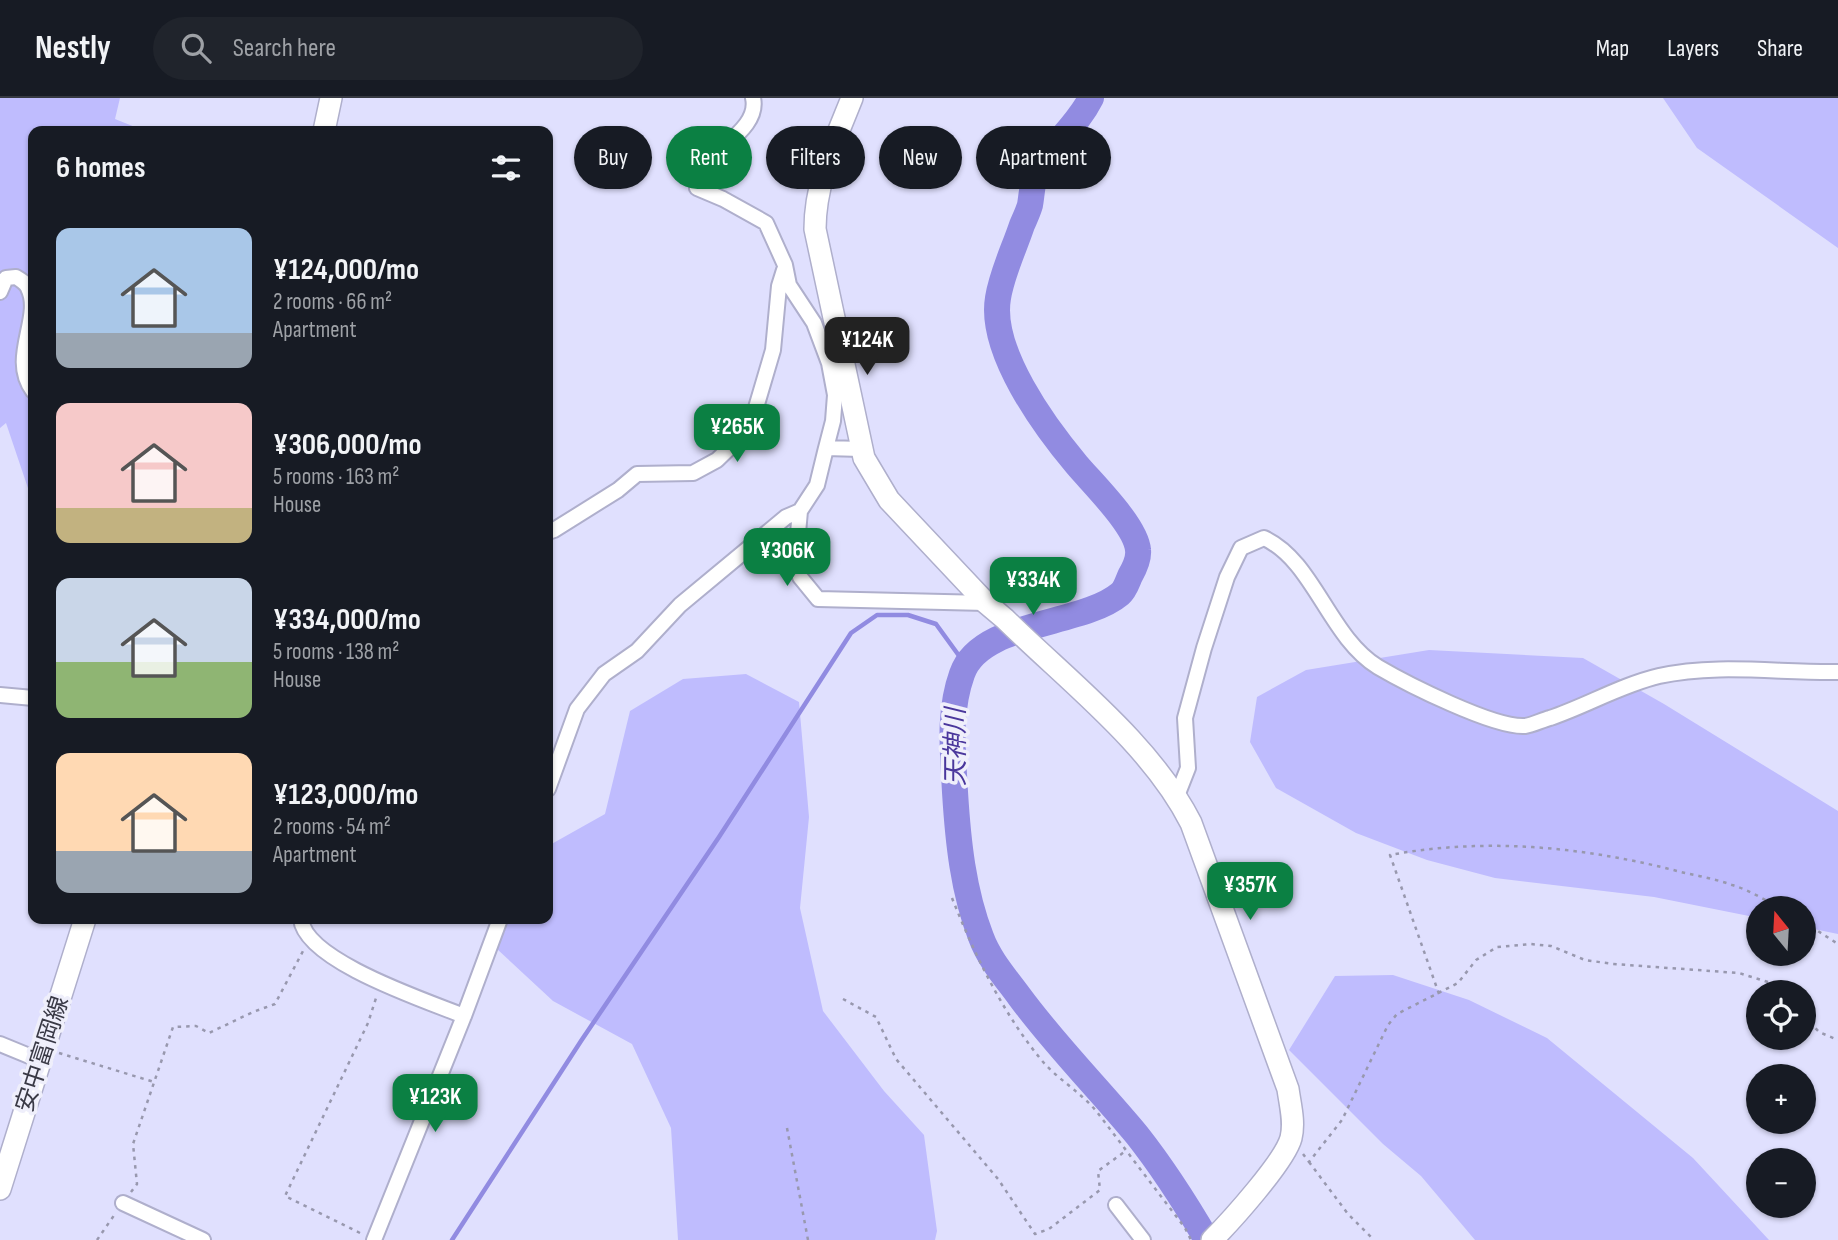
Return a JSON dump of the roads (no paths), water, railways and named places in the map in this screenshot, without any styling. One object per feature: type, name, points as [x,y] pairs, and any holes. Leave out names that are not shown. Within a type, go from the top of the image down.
[{"type":"street","points":[[325,126],[331,98]]},
{"type":"street","points":[[752,98],[754,103],[749,121],[702,170],[697,188],[766,223],[785,265],[789,285],[814,323],[829,363],[835,395],[833,421],[817,485],[800,511],[796,555],[800,577],[818,599],[986,603]]},
{"type":"street","points":[[852,98],[821,177],[815,207],[815,229],[861,449],[875,480],[889,500],[986,603],[1006,619],[1141,751],[1177,796],[1191,823],[1287,1089],[1291,1139],[1279,1162],[1214,1238]]},
{"type":"street","points":[[553,530],[618,490],[637,474],[693,472],[717,460],[750,428],[773,349],[779,286],[785,265]]},
{"type":"street","points":[[0,292],[6,278],[16,277],[28,288]]},
{"type":"street","points":[[28,326],[23,360],[28,381]]},
{"type":"street","points":[[826,448],[861,449]]},
{"type":"street","points":[[553,775],[577,709],[604,674],[637,651],[680,605],[786,517],[800,511]]},
{"type":"street","points":[[1177,796],[1188,768],[1185,718],[1227,577],[1241,548],[1264,538],[1289,556],[1351,646],[1364,658],[1403,680],[1489,719],[1525,726],[1580,708],[1593,700],[1656,677],[1695,670],[1838,672]]},
{"type":"street","points":[[0,695],[28,698]]},
{"type":"street","name":"安中富岡線","points":[[0,1189],[83,924]]},
{"type":"street","points":[[302,924],[309,940],[352,970],[464,1016]]},
{"type":"street","points":[[374,1240],[498,924]]},
{"type":"street","points":[[0,1044],[41,1054]]},
{"type":"street","points":[[124,1203],[203,1240]]},
{"type":"street","points":[[1116,1205],[1143,1240]]},
{"type":"waterway","name":"天神川","points":[[1091,98],[1035,175],[1029,208],[1000,289],[997,319],[1002,341],[1022,387],[1064,449],[1130,529],[1136,540],[1138,556],[1120,594],[1082,613],[1010,634],[989,644],[972,657],[962,674],[953,718],[958,829],[970,902],[984,945],[993,960],[1047,1032],[1147,1148],[1207,1240]]},
{"type":"waterway","points":[[452,1240],[851,633],[877,615],[908,615],[936,624],[965,664]]}]
